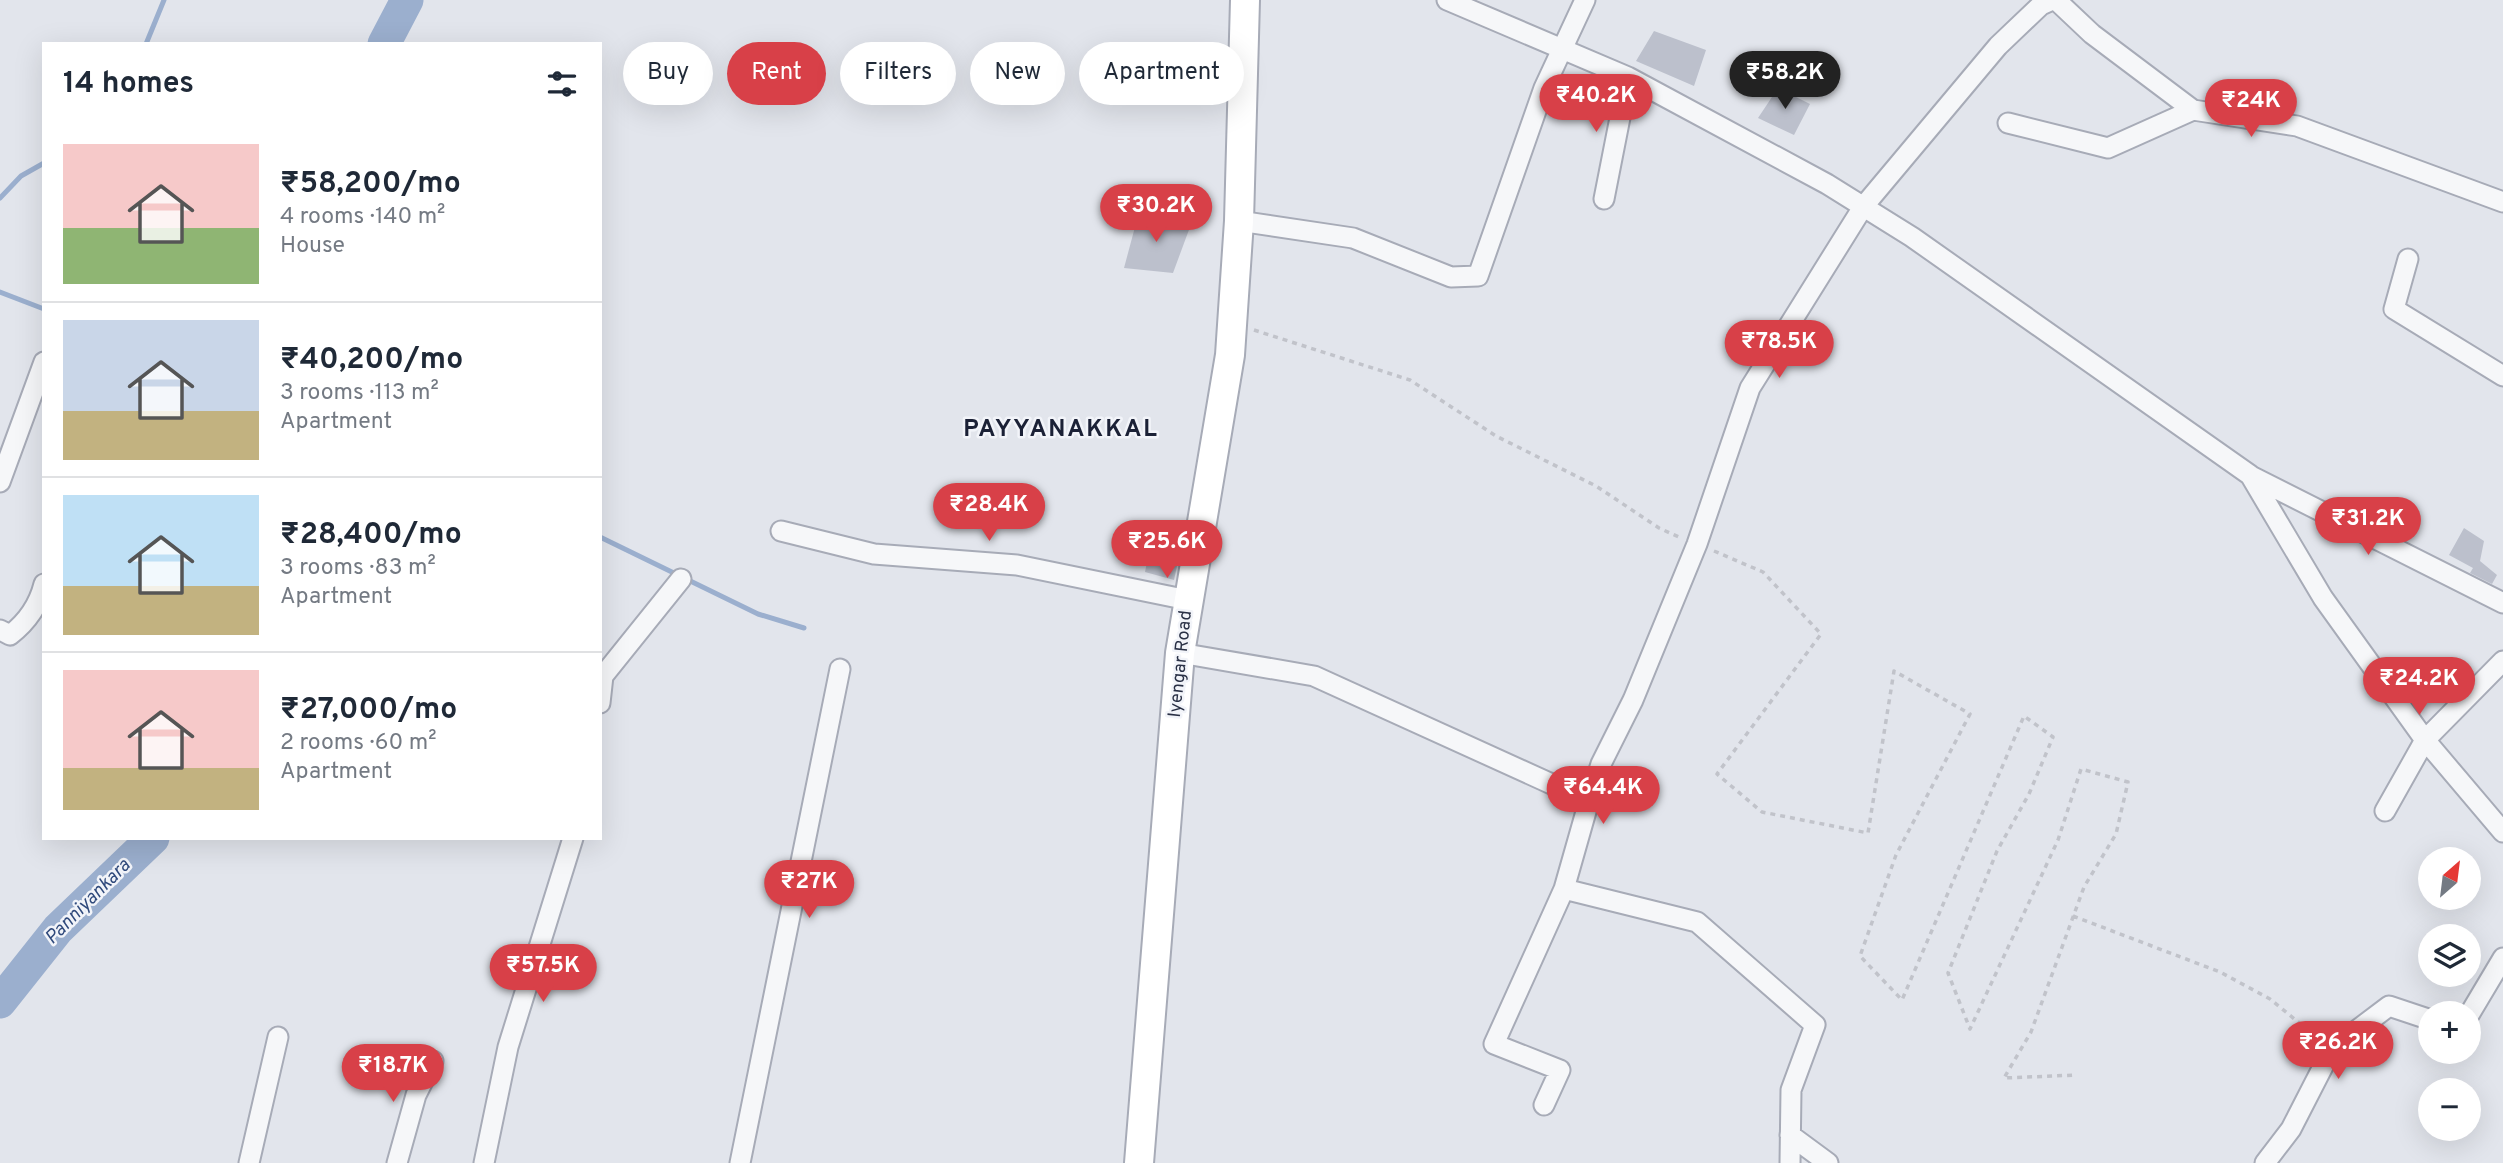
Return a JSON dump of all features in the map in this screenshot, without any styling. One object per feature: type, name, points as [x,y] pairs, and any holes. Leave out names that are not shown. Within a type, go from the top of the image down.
[{"type":"main road","name":"Iyengar Road","points":[[1139,1163],[1180,653],[1230,355],[1239,221],[1245,0]]},
{"type":"street","points":[[1447,0],[1628,77],[1863,207],[1912,237],[2250,475],[2503,603]]},
{"type":"street","points":[[1239,221],[1353,239],[1451,276],[1478,276],[1562,47],[1585,0]]},
{"type":"street","points":[[1544,1105],[1560,1070],[1494,1044],[1564,889],[1601,764],[1633,699],[1697,544],[1750,387],[1863,207],[1998,46],[2041,5],[2054,0],[2092,34],[2193,110],[2297,126],[2503,202]]},
{"type":"street","points":[[1604,199],[1628,77]]},
{"type":"street","points":[[2008,123],[2108,148],[2193,110]]},
{"type":"street","points":[[2408,260],[2394,309],[2503,376]]},
{"type":"street","points":[[0,482],[42,367]]},
{"type":"street","points":[[2250,475],[2323,598],[2424,740],[2503,832]]},
{"type":"street","points":[[780,531],[874,554],[1017,565],[1188,600]]},
{"type":"street","points":[[602,685],[603,676],[681,579]]},
{"type":"street","points":[[0,630],[10,635],[22,625],[42,593]]},
{"type":"street","points":[[1180,653],[1314,676],[1589,801]]},
{"type":"street","points":[[2385,811],[2424,740],[2503,661]]},
{"type":"street","points":[[740,1163],[839,669]]},
{"type":"street","points":[[484,1163],[508,1047],[572,840]]},
{"type":"street","points":[[1564,889],[1697,922],[1815,1025],[1791,1090],[1790,1163]]},
{"type":"street","points":[[2477,1001],[2503,958]]},
{"type":"street","points":[[2265,1163],[2291,1129],[2332,1049],[2389,1006],[2418,1016]]},
{"type":"street","points":[[249,1163],[278,1037]]},
{"type":"street","points":[[397,1163],[416,1096],[433,1061]]},
{"type":"street","points":[[1790,1135],[1828,1163]]},
{"type":"path","points":[[1232,322],[1410,380],[1496,436],[1595,486],[1659,528],[1763,572],[1821,635],[1717,774],[1762,812],[1868,833],[1894,671],[1970,714],[1896,855],[1860,956],[1902,1000],[2024,716],[2053,737],[2029,794],[1997,851],[1948,973],[1970,1029],[2058,840],[2081,769],[2128,782],[2116,834],[2084,887],[2031,1032],[2004,1078],[2077,1075]]},
{"type":"path","points":[[2073,916],[2220,972],[2270,999],[2332,1049]]},
{"type":"building","points":[[1654,31],[1706,50],[1694,86],[1636,61]]},
{"type":"building","points":[[1778,88],[1810,104],[1794,135],[1758,118]]},
{"type":"building","points":[[1139,212],[1190,227],[1173,273],[1124,268]]},
{"type":"building","points":[[2464,528],[2484,541],[2480,561],[2497,575],[2492,584],[2470,573],[2473,568],[2449,555]]},
{"type":"building","points":[[1152,537],[1182,543],[1174,580],[1145,572]]},
{"type":"waterway","points":[[147,42],[164,0]]},
{"type":"waterway","name":"Panniyankara","points":[[385,42],[407,0]]},
{"type":"waterway","points":[[0,198],[21,176],[42,164]]},
{"type":"waterway","points":[[0,292],[42,308]]},
{"type":"waterway","points":[[602,538],[758,614],[804,628]]},
{"type":"waterway","name":"Panniyankara","points":[[0,1002],[58,929],[151,840]]},
{"type":"district","name":"PAYYANAKKAL","points":[[1061,430]]}]
